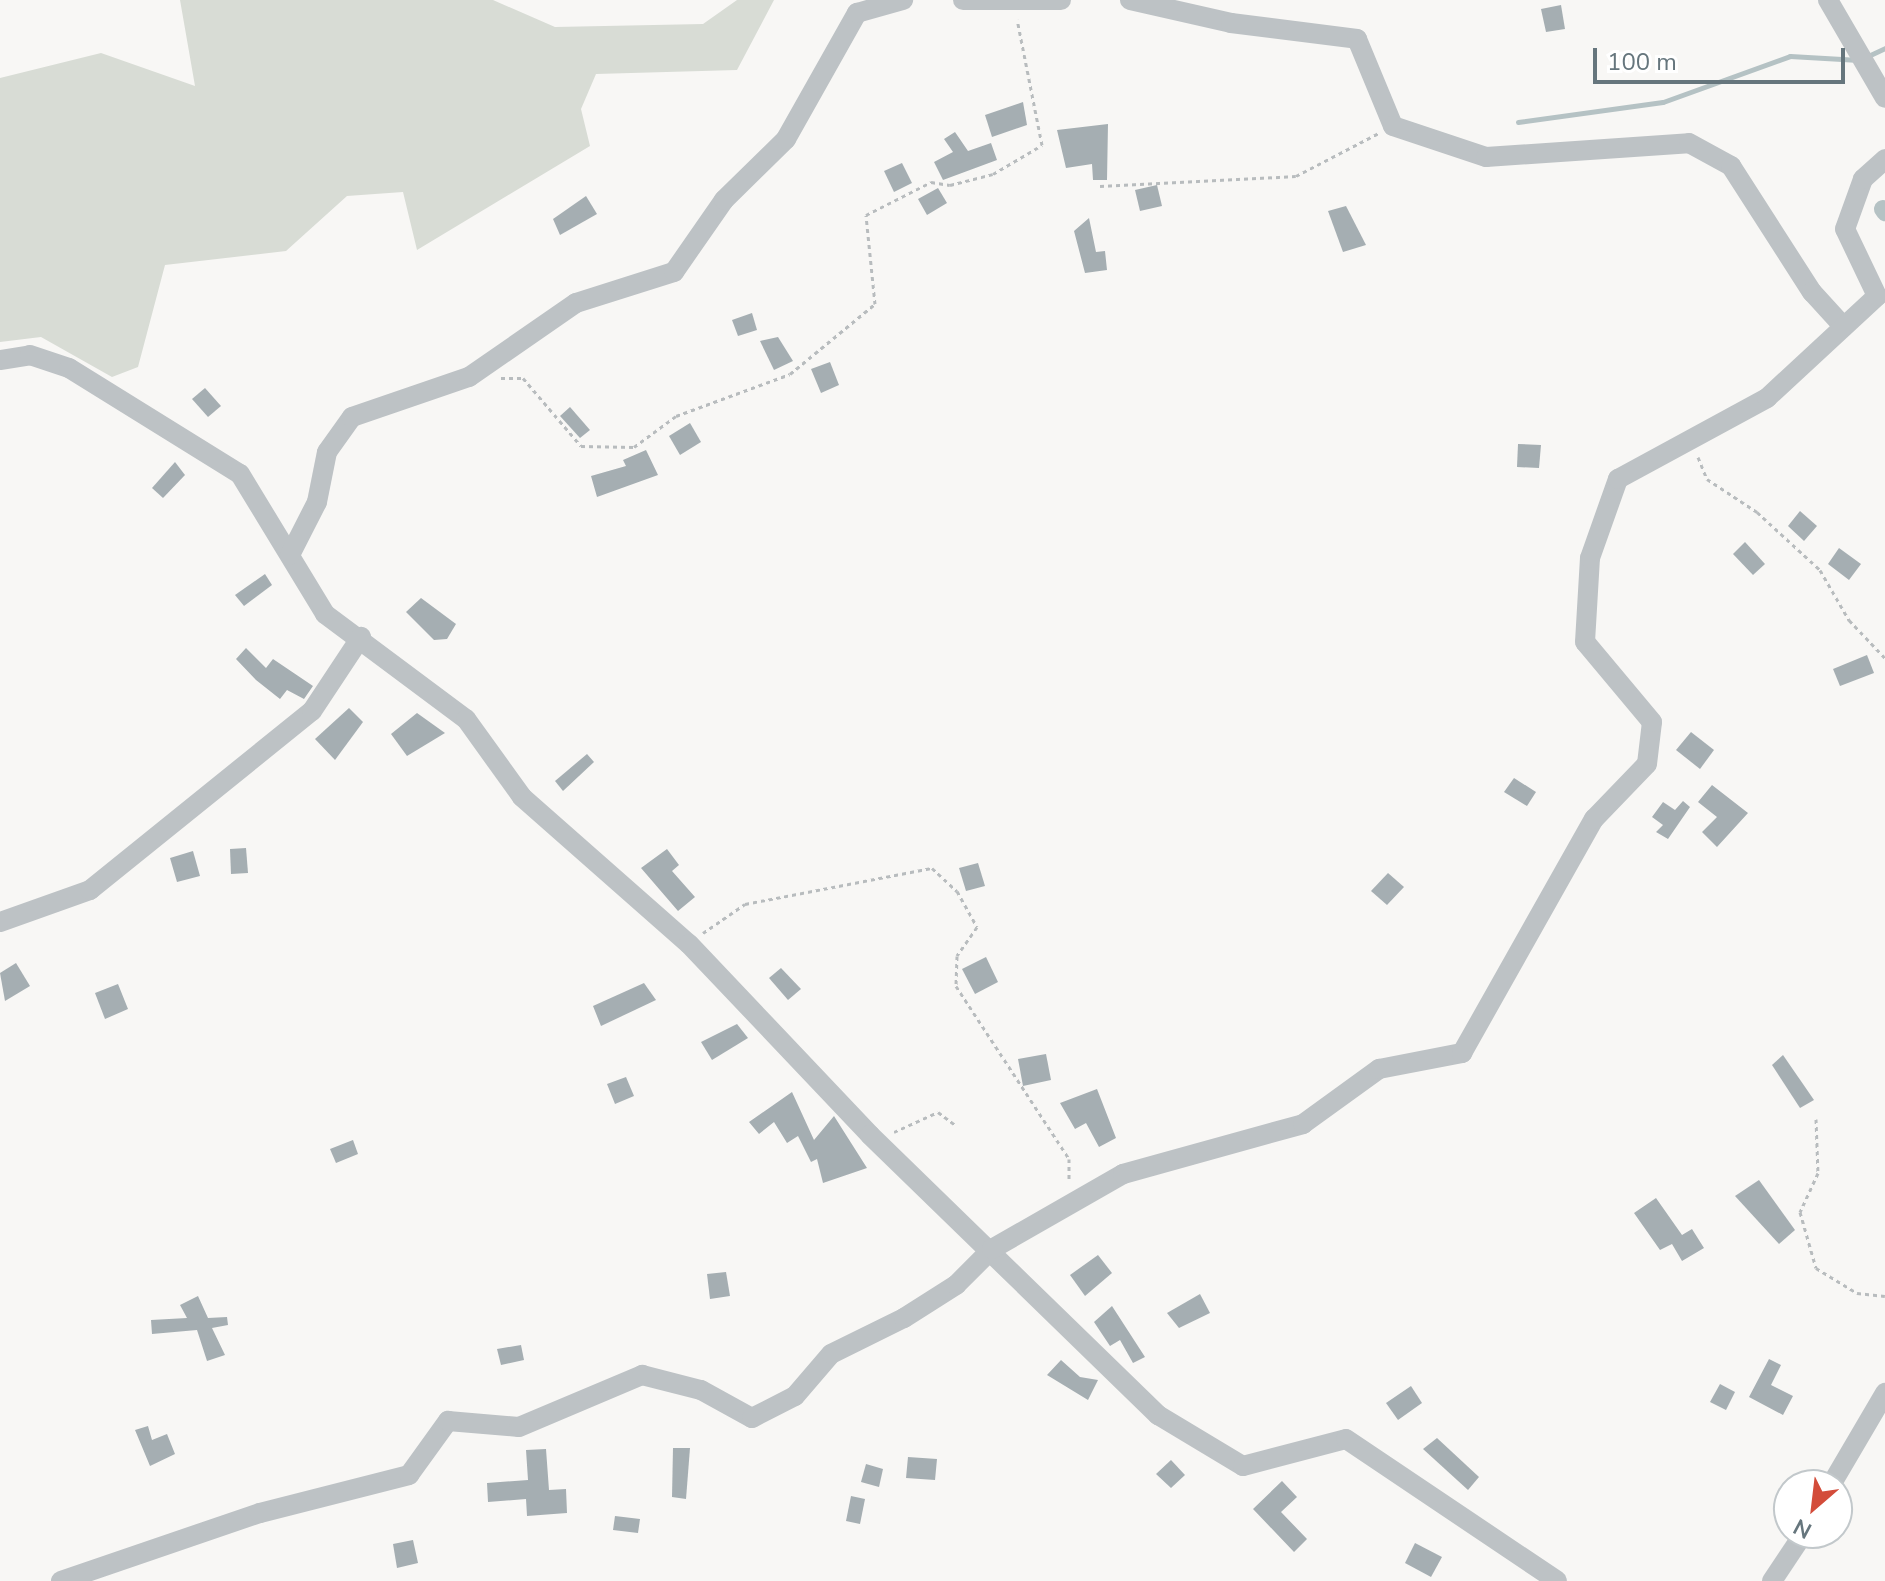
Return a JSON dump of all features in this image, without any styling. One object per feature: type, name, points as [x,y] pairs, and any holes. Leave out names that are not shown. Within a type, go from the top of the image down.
[{"type":"street","points":[[290,555],[317,502],[327,452],[352,417],[469,377],[576,303],[674,272],[724,200],[786,139],[857,13],[903,0]]},
{"type":"street","points":[[963,0],[1014,4],[1061,0]]},
{"type":"street","points":[[1130,0],[1231,23],[1357,39],[1393,126],[1486,157],[1689,143],[1731,166],[1812,292],[1844,327]]},
{"type":"street","points":[[1828,0],[1885,98]]},
{"type":"street","points":[[61,1581],[260,1513],[409,1475],[448,1421],[519,1427],[642,1375],[701,1390],[752,1418],[795,1396],[831,1354],[956,1285],[992,1249],[1069,1202],[1123,1174],[1303,1124],[1379,1069],[1462,1053],[1594,819],[1647,764],[1652,722],[1585,642],[1590,558],[1618,479],[1767,398],[1877,296],[1845,229],[1863,179],[1885,159]]},
{"type":"street","points":[[0,360],[30,355],[69,368],[240,474],[325,614],[361,637],[466,719],[522,797],[689,944],[870,1135],[992,1249],[1158,1415],[1243,1466],[1346,1439],[1557,1581]]},
{"type":"street","points":[[0,922],[90,890],[312,711],[361,637]]},
{"type":"street","points":[[1840,1469],[1885,1393]]},
{"type":"street","points":[[1772,1581],[1793,1549]]},
{"type":"path","points":[[469,377],[523,378],[581,446],[634,447],[676,416],[790,374],[875,304],[866,215],[931,182],[950,185],[993,174],[1042,145],[1014,4]]},
{"type":"path","points":[[1100,186],[1296,176],[1393,126]]},
{"type":"path","points":[[1690,439],[1707,479],[1757,512],[1820,570],[1849,620],[1885,658]]},
{"type":"path","points":[[689,944],[745,904],[932,868],[957,891],[977,927],[957,956],[956,986],[1069,1159],[1069,1202]]},
{"type":"path","points":[[870,1135],[938,1112],[955,1125]]},
{"type":"path","points":[[1816,1119],[1818,1173],[1800,1212],[1816,1268],[1857,1293],[1885,1296]]},
{"type":"shaded area","points":[[180,0],[493,0],[555,27],[703,24],[737,0],[774,0],[737,70],[596,74],[581,109],[590,146],[417,250],[403,192],[347,196],[286,251],[165,265],[138,367],[112,377],[41,337],[0,342],[0,78],[101,53],[195,86]]},
{"type":"building","points":[[1561,5],[1565,29],[1546,32],[1541,9]]},
{"type":"building","points":[[1023,102],[1027,125],[992,137],[985,115]]},
{"type":"building","points":[[1108,124],[1107,180],[1093,180],[1092,164],[1066,168],[1057,130]]},
{"type":"building","points":[[955,132],[968,151],[991,143],[997,160],[943,180],[934,162],[953,152],[944,139]]},
{"type":"building","points":[[902,163],[912,183],[894,192],[884,171]]},
{"type":"building","points":[[1157,185],[1162,206],[1140,211],[1135,190]]},
{"type":"building","points":[[938,188],[947,203],[927,215],[918,199]]},
{"type":"building","points":[[586,196],[597,214],[560,235],[553,219]]},
{"type":"building","points":[[1346,206],[1366,245],[1343,252],[1328,211]]},
{"type":"building","points":[[1089,218],[1096,252],[1105,251],[1107,270],[1085,273],[1074,231]]},
{"type":"building","points":[[752,313],[757,330],[738,336],[732,320]]},
{"type":"building","points":[[778,337],[793,361],[774,370],[760,341]]},
{"type":"building","points":[[830,362],[839,385],[821,393],[811,369]]},
{"type":"building","points":[[205,388],[221,406],[208,417],[192,399]]},
{"type":"building","points":[[570,407],[590,430],[580,438],[560,416]]},
{"type":"building","points":[[690,423],[701,442],[680,455],[669,436]]},
{"type":"building","points":[[1518,444],[1541,445],[1539,468],[1517,467]]},
{"type":"building","points":[[646,450],[658,475],[597,497],[591,476],[626,466],[623,460]]},
{"type":"building","points":[[175,462],[185,475],[163,498],[152,488]]},
{"type":"building","points":[[1800,511],[1817,526],[1804,541],[1788,526]]},
{"type":"building","points":[[1745,542],[1765,564],[1753,575],[1733,554]]},
{"type":"building","points":[[1839,548],[1861,564],[1849,580],[1828,564]]},
{"type":"building","points":[[265,574],[272,585],[244,606],[235,595]]},
{"type":"building","points":[[421,598],[456,624],[447,639],[434,640],[406,612]]},
{"type":"building","points":[[246,648],[266,668],[273,659],[313,686],[304,699],[287,690],[280,699],[256,680],[236,659]]},
{"type":"building","points":[[1867,655],[1874,673],[1840,686],[1833,669]]},
{"type":"building","points":[[349,708],[363,722],[335,760],[315,739]]},
{"type":"building","points":[[417,713],[445,733],[407,756],[391,734]]},
{"type":"building","points":[[1691,732],[1714,750],[1700,769],[1676,750]]},
{"type":"building","points":[[587,754],[594,762],[563,791],[555,781]]},
{"type":"building","points":[[1514,778],[1536,792],[1527,806],[1504,792]]},
{"type":"building","points":[[1712,785],[1748,813],[1717,847],[1702,832],[1717,817],[1698,802]]},
{"type":"building","points":[[1683,801],[1690,807],[1668,839],[1656,832],[1663,825],[1652,817],[1663,802],[1675,810]]},
{"type":"building","points":[[246,848],[248,873],[231,874],[230,849]]},
{"type":"building","points":[[667,849],[679,865],[672,871],[695,897],[678,911],[641,868]]},
{"type":"building","points":[[193,851],[200,876],[177,882],[170,858]]},
{"type":"building","points":[[978,863],[985,886],[966,891],[959,868]]},
{"type":"building","points":[[1388,873],[1404,887],[1387,905],[1371,891]]},
{"type":"building","points":[[986,957],[998,982],[975,994],[962,969]]},
{"type":"building","points":[[16,963],[30,986],[5,1001],[0,973]]},
{"type":"building","points":[[781,968],[801,989],[788,1000],[769,978]]},
{"type":"building","points":[[644,983],[656,1000],[601,1026],[593,1006]]},
{"type":"building","points":[[118,984],[128,1009],[105,1019],[95,993]]},
{"type":"building","points":[[737,1024],[748,1038],[712,1060],[701,1042]]},
{"type":"building","points":[[1046,1054],[1051,1080],[1023,1086],[1018,1059]]},
{"type":"building","points":[[1783,1055],[1814,1100],[1800,1108],[1772,1065]]},
{"type":"building","points":[[626,1077],[634,1096],[615,1104],[607,1084]]},
{"type":"building","points":[[1097,1089],[1116,1138],[1099,1147],[1086,1123],[1075,1129],[1060,1103]]},
{"type":"building","points":[[792,1092],[814,1140],[834,1116],[867,1168],[823,1183],[817,1159],[811,1162],[798,1136],[787,1143],[774,1122],[759,1134],[749,1122]]},
{"type":"building","points":[[353,1140],[358,1154],[336,1163],[330,1149]]},
{"type":"building","points":[[1759,1180],[1795,1230],[1779,1244],[1735,1196]]},
{"type":"building","points":[[1656,1198],[1682,1235],[1692,1229],[1704,1248],[1682,1261],[1672,1244],[1660,1250],[1634,1213]]},
{"type":"building","points":[[1098,1255],[1112,1273],[1085,1296],[1070,1275]]},
{"type":"building","points":[[726,1272],[730,1296],[710,1299],[707,1274]]},
{"type":"building","points":[[1200,1294],[1210,1313],[1179,1328],[1167,1313]]},
{"type":"building","points":[[198,1296],[208,1318],[227,1317],[228,1325],[212,1328],[225,1355],[207,1361],[197,1330],[152,1334],[151,1320],[187,1318],[180,1305]]},
{"type":"building","points":[[1112,1306],[1145,1357],[1133,1363],[1120,1340],[1110,1346],[1094,1322]]},
{"type":"building","points":[[521,1345],[524,1360],[501,1365],[497,1349]]},
{"type":"building","points":[[1769,1359],[1781,1365],[1771,1385],[1793,1396],[1783,1415],[1749,1397]]},
{"type":"building","points":[[1061,1360],[1080,1377],[1098,1380],[1088,1400],[1047,1375]]},
{"type":"building","points":[[1720,1384],[1735,1392],[1726,1410],[1710,1402]]},
{"type":"building","points":[[1411,1386],[1422,1403],[1398,1420],[1386,1403]]},
{"type":"building","points":[[148,1426],[152,1440],[167,1434],[175,1454],[150,1466],[135,1430]]},
{"type":"building","points":[[1437,1438],[1479,1477],[1468,1490],[1423,1449]]},
{"type":"building","points":[[673,1448],[690,1448],[686,1499],[672,1497]]},
{"type":"building","points":[[546,1449],[549,1490],[566,1489],[567,1513],[527,1516],[526,1499],[488,1502],[487,1483],[528,1480],[526,1450]]},
{"type":"building","points":[[908,1457],[937,1459],[935,1480],[906,1478]]},
{"type":"building","points":[[1171,1460],[1185,1475],[1171,1488],[1156,1474]]},
{"type":"building","points":[[866,1464],[883,1469],[879,1487],[861,1482]]},
{"type":"building","points":[[1282,1481],[1297,1497],[1281,1512],[1307,1539],[1294,1552],[1253,1509]]},
{"type":"building","points":[[851,1496],[865,1499],[860,1524],[846,1521]]},
{"type":"building","points":[[615,1516],[640,1519],[638,1533],[613,1530]]},
{"type":"building","points":[[413,1540],[418,1563],[397,1568],[393,1544]]},
{"type":"building","points":[[1415,1543],[1442,1557],[1431,1577],[1405,1563]]},
{"type":"waterway","points":[[1868,56],[1885,48]]},
{"type":"waterway","points":[[1518,122],[1663,102],[1790,56],[1859,60]]}]
